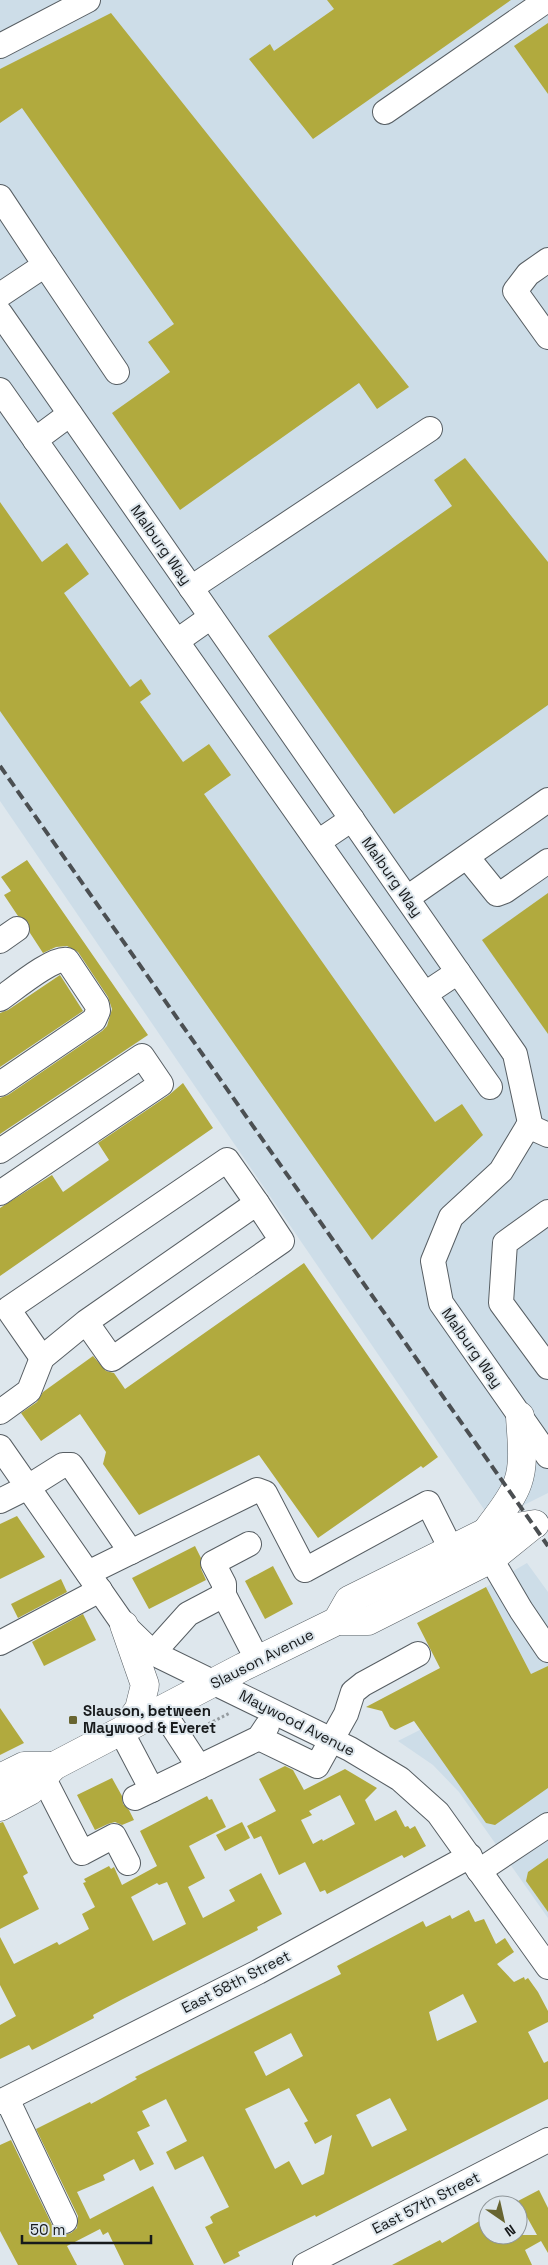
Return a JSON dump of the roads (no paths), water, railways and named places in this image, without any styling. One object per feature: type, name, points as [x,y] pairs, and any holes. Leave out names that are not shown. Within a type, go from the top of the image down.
[{"type":"main road","points":[[486,1532],[512,1495],[518,1481],[522,1462],[520,1416]]},
{"type":"main road","name":"Slauson Avenue","points":[[337,1621],[349,1600],[486,1532],[541,1522]]},
{"type":"main road","name":"Slauson Avenue","points":[[0,1807],[30,1791],[49,1772],[123,1730],[337,1621],[368,1621],[491,1559],[541,1522]]},
{"type":"main road","points":[[123,1730],[139,1709],[145,1685],[124,1625]]},
{"type":"main road","name":"Slauson Avenue","points":[[0,1778],[24,1766],[49,1772]]},
{"type":"street","points":[[0,46],[88,0]]},
{"type":"street","points":[[385,112],[548,0]]},
{"type":"street","points":[[0,197],[118,372]]},
{"type":"street","points":[[548,260],[528,274],[515,291],[548,337]]},
{"type":"street","points":[[0,295],[46,265]]},
{"type":"street","name":"Malburg Way","points":[[0,313],[515,1054],[530,1123],[538,1130],[501,1171],[451,1217],[433,1260],[441,1303],[548,1456]]},
{"type":"street","points":[[0,390],[490,1087]]},
{"type":"street","points":[[35,440],[70,414]]},
{"type":"street","points":[[191,588],[430,429]]},
{"type":"street","points":[[177,642],[211,617]]},
{"type":"street","points":[[407,898],[548,800]]},
{"type":"street","points":[[318,842],[352,819]]},
{"type":"street","points":[[467,857],[497,894],[505,891],[548,862]]},
{"type":"street","points":[[0,999],[53,963],[64,959],[67,960],[97,1005],[98,1011],[94,1020],[0,1084]]},
{"type":"street","points":[[425,994],[458,972]]},
{"type":"street","points":[[0,1150],[142,1056],[161,1084],[0,1192]]},
{"type":"street","points":[[42,1358],[8,1309],[226,1160],[282,1241],[112,1359],[86,1322]]},
{"type":"street","points":[[0,1412],[29,1391],[42,1358],[86,1322],[257,1203]]},
{"type":"street","points":[[548,1212],[506,1243],[501,1303],[548,1367]]},
{"type":"street","name":"Maywood Avenue","points":[[0,1446],[124,1625],[154,1653],[331,1740],[400,1779],[438,1813],[548,1967]]},
{"type":"street","points":[[0,1501],[28,1487],[63,1465],[71,1465],[131,1552]]},
{"type":"street","points":[[0,1643],[94,1582],[131,1552],[256,1490],[265,1493],[305,1570],[428,1503],[451,1549]]},
{"type":"street","points":[[249,1544],[213,1563],[224,1584],[224,1595],[258,1661]]},
{"type":"street","points":[[491,1559],[521,1610],[548,1650]]},
{"type":"street","points":[[154,1653],[188,1614],[224,1595]]},
{"type":"street","points":[[259,1738],[316,1766],[346,1714],[354,1692],[363,1684],[418,1654]]},
{"type":"street","points":[[162,1710],[199,1767]]},
{"type":"street","points":[[123,1730],[143,1794],[259,1738],[276,1712]]},
{"type":"street","points":[[49,1772],[82,1853],[114,1836],[128,1863]]},
{"type":"street","name":"East 58th Street","points":[[4,2100],[548,1825]]},
{"type":"street","points":[[4,2100],[65,2221]]},
{"type":"street","name":"East 57th Street","points":[[304,2265],[548,2140]]},
{"type":"railway","points":[[0,766],[548,1546]]},
{"type":"place","name":"Slauson, between Maywood & Everet","points":[[73,1720]]}]
